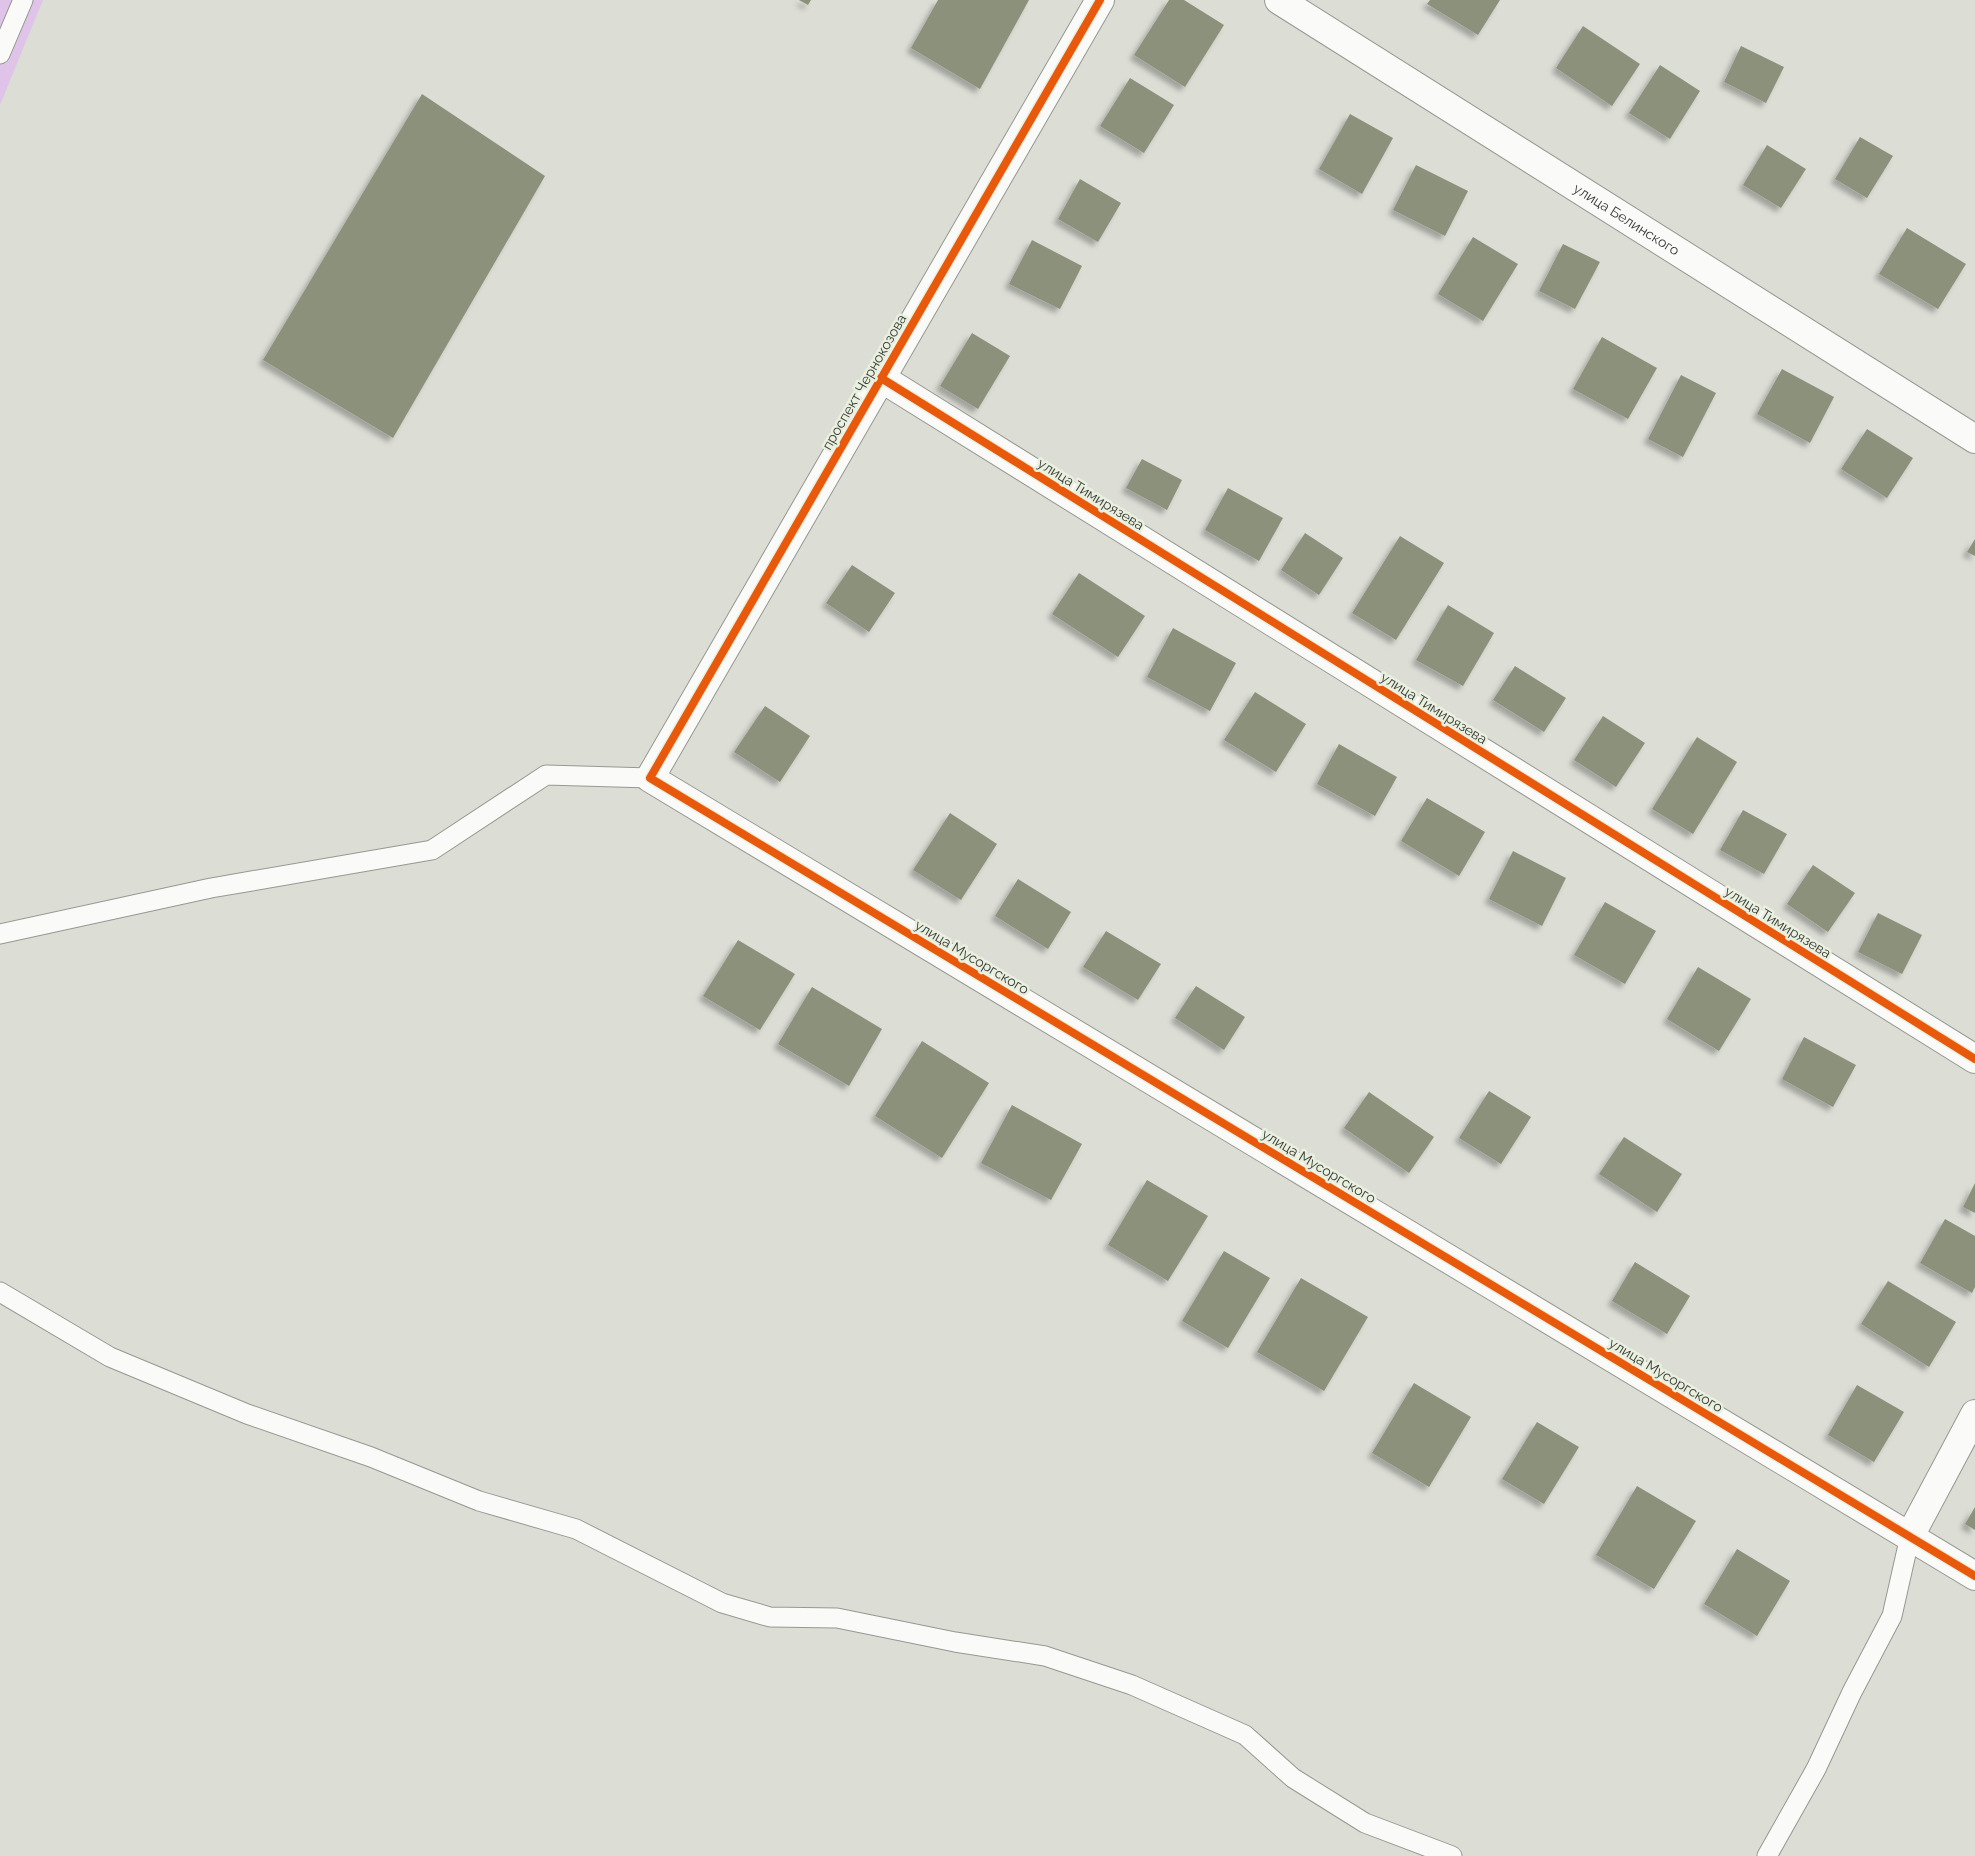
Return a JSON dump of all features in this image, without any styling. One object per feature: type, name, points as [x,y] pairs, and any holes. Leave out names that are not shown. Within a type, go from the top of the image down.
[{"type":"street","name":"проспект Чернокозова","points":[[650,778],[1100,0]]},
{"type":"street","name":"улица Белинского","points":[[1279,0],[1975,439]]},
{"type":"street","name":"улица Тимирязева","points":[[881,378],[1975,1059]]},
{"type":"street","name":"улица Мусоргского","points":[[650,778],[1975,1576]]},
{"type":"street","points":[[1910,1536],[1975,1414]]},
{"type":"lane","points":[[0,54],[22,0]]},
{"type":"lane","points":[[0,934],[211,888],[432,850],[546,775],[650,778]]},
{"type":"lane","points":[[0,1292],[110,1357],[247,1414],[372,1457],[479,1501],[576,1530],[722,1603],[770,1617],[837,1618],[955,1642],[1045,1656],[1132,1685],[1245,1735],[1293,1778],[1365,1822],[1452,1856]]},
{"type":"lane","points":[[1767,1856],[1816,1769],[1852,1692],[1892,1616],[1910,1536]]},
{"type":"shaded area","points":[[0,0],[43,0],[0,105]]},
{"type":"building","points":[[799,0],[811,0],[808,5]]},
{"type":"building","points":[[938,0],[1029,0],[980,89],[911,48]]},
{"type":"building","points":[[1169,0],[1184,0],[1224,25],[1185,87],[1134,55]]},
{"type":"building","points":[[1430,0],[1500,0],[1478,35],[1427,4]]},
{"type":"building","points":[[1583,26],[1640,64],[1612,106],[1556,68]]},
{"type":"building","points":[[1741,46],[1784,67],[1766,103],[1724,82]]},
{"type":"building","points":[[1660,65],[1700,91],[1670,139],[1629,113]]},
{"type":"building","points":[[1130,78],[1174,105],[1144,153],[1100,126]]},
{"type":"building","points":[[422,94],[545,176],[393,438],[263,360]]},
{"type":"building","points":[[1350,114],[1393,138],[1362,194],[1319,169]]},
{"type":"building","points":[[1860,137],[1893,156],[1867,198],[1835,179]]},
{"type":"building","points":[[1767,145],[1806,169],[1781,208],[1743,185]]},
{"type":"building","points":[[1416,165],[1468,191],[1445,236],[1393,210]]},
{"type":"building","points":[[1080,179],[1121,203],[1098,242],[1058,219]]},
{"type":"building","points":[[1907,228],[1966,264],[1938,309],[1879,274]]},
{"type":"building","points":[[1473,237],[1518,264],[1483,321],[1438,294]]},
{"type":"building","points":[[1032,240],[1082,266],[1060,309],[1009,284]]},
{"type":"building","points":[[1563,244],[1600,262],[1575,309],[1539,291]]},
{"type":"building","points":[[972,333],[1010,356],[978,409],[940,386]]},
{"type":"building","points":[[1602,337],[1657,368],[1628,419],[1573,389]]},
{"type":"building","points":[[1782,369],[1834,397],[1810,443],[1757,414]]},
{"type":"building","points":[[1681,375],[1716,393],[1683,457],[1648,439]]},
{"type":"building","points":[[1867,429],[1913,458],[1887,498],[1841,469]]},
{"type":"building","points":[[1142,459],[1182,480],[1167,510],[1126,488]]},
{"type":"building","points":[[1228,488],[1283,518],[1259,561],[1205,530]]},
{"type":"building","points":[[1305,533],[1343,558],[1319,595],[1281,570]]},
{"type":"building","points":[[1400,536],[1444,563],[1396,640],[1352,613]]},
{"type":"building","points":[[1975,539],[1975,556],[1967,552]]},
{"type":"building","points":[[852,565],[895,593],[869,632],[826,603]]},
{"type":"building","points":[[1079,573],[1145,616],[1118,657],[1052,614]]},
{"type":"building","points":[[1448,605],[1494,633],[1463,686],[1416,660]]},
{"type":"building","points":[[1173,628],[1236,663],[1210,711],[1147,677]]},
{"type":"building","points":[[1515,666],[1566,698],[1544,732],[1493,700]]},
{"type":"building","points":[[1255,692],[1306,724],[1276,772],[1224,740]]},
{"type":"building","points":[[765,706],[810,736],[780,782],[734,752]]},
{"type":"building","points":[[1603,716],[1645,743],[1616,787],[1574,760]]},
{"type":"building","points":[[1697,737],[1737,762],[1693,834],[1652,809]]},
{"type":"building","points":[[1339,744],[1397,777],[1375,816],[1317,784]]},
{"type":"building","points":[[1427,798],[1485,832],[1459,876],[1401,841]]},
{"type":"building","points":[[1743,810],[1787,834],[1764,874],[1720,850]]},
{"type":"building","points":[[950,813],[997,844],[961,900],[913,870]]},
{"type":"building","points":[[1513,851],[1566,878],[1542,926],[1489,899]]},
{"type":"building","points":[[1813,865],[1855,893],[1828,932],[1787,904]]},
{"type":"building","points":[[1018,879],[1071,912],[1048,949],[995,916]]},
{"type":"building","points":[[1605,902],[1656,931],[1625,984],[1574,955]]},
{"type":"building","points":[[1878,913],[1922,935],[1902,974],[1858,952]]},
{"type":"building","points":[[1106,931],[1161,964],[1138,1000],[1083,967]]},
{"type":"building","points":[[738,940],[795,974],[760,1030],[703,996]]},
{"type":"building","points":[[1698,967],[1751,999],[1719,1051],[1667,1019]]},
{"type":"building","points":[[1196,986],[1245,1017],[1224,1050],[1175,1018]]},
{"type":"building","points":[[812,987],[882,1029],[849,1086],[778,1044]]},
{"type":"building","points":[[1804,1037],[1856,1065],[1833,1107],[1782,1079]]},
{"type":"building","points":[[922,1041],[989,1083],[942,1158],[875,1116]]},
{"type":"building","points":[[1489,1091],[1531,1117],[1501,1164],[1459,1138]]},
{"type":"building","points":[[1369,1092],[1434,1137],[1409,1173],[1344,1128]]},
{"type":"building","points":[[1012,1105],[1082,1144],[1051,1200],[981,1163]]},
{"type":"building","points":[[1624,1137],[1682,1174],[1657,1212],[1599,1174]]},
{"type":"building","points":[[1147,1180],[1208,1216],[1168,1281],[1108,1245]]},
{"type":"building","points":[[1975,1183],[1975,1213],[1963,1207]]},
{"type":"building","points":[[1945,1219],[1975,1236],[1975,1287],[1972,1293],[1920,1263]]},
{"type":"building","points":[[1224,1251],[1270,1278],[1228,1348],[1182,1321]]},
{"type":"building","points":[[1635,1262],[1690,1296],[1667,1334],[1612,1301]]},
{"type":"building","points":[[1301,1278],[1368,1317],[1324,1391],[1257,1352]]},
{"type":"building","points":[[1888,1281],[1956,1322],[1929,1367],[1861,1324]]},
{"type":"building","points":[[1414,1383],[1471,1417],[1429,1487],[1372,1453]]},
{"type":"building","points":[[1857,1385],[1904,1412],[1874,1462],[1828,1435]]},
{"type":"building","points":[[1537,1422],[1579,1447],[1544,1504],[1502,1479]]},
{"type":"building","points":[[1637,1486],[1696,1521],[1654,1589],[1596,1555]]},
{"type":"building","points":[[1975,1507],[1975,1530],[1965,1524]]},
{"type":"building","points":[[1737,1549],[1790,1581],[1757,1636],[1704,1604]]},
{"type":"cycle path","points":[[1100,0],[650,778],[1975,1576]]},
{"type":"cycle path","points":[[881,378],[1975,1059]]}]
